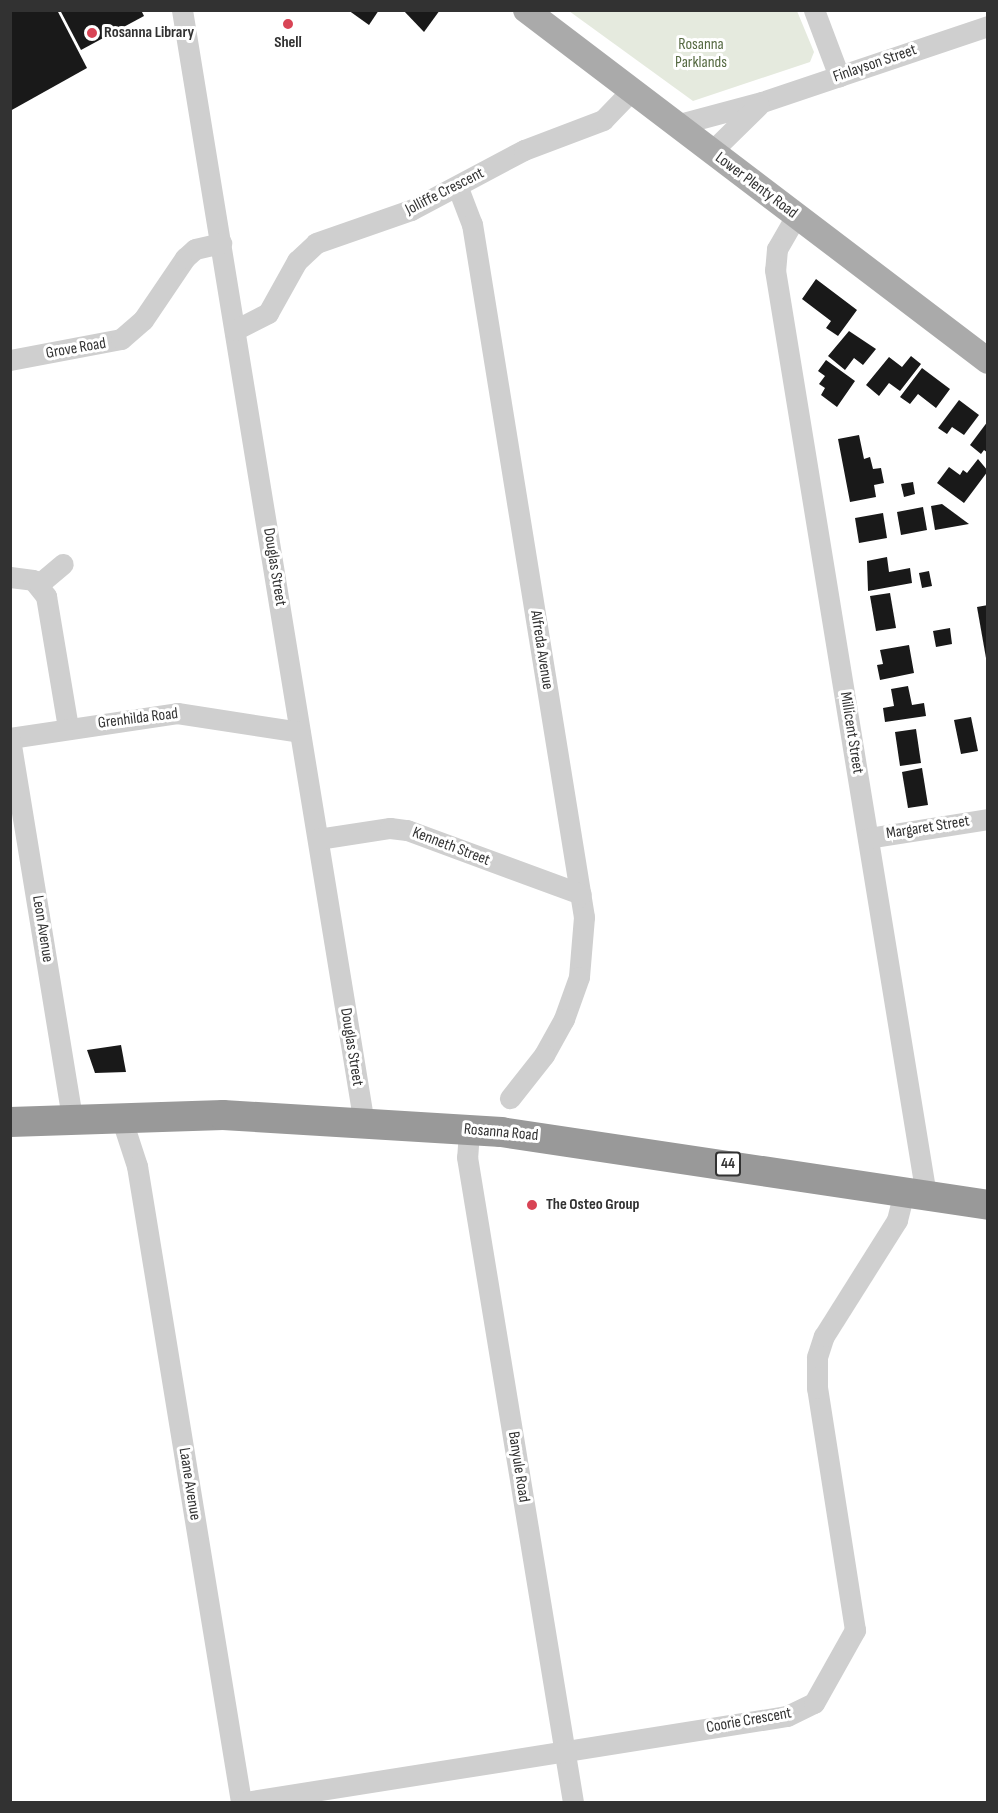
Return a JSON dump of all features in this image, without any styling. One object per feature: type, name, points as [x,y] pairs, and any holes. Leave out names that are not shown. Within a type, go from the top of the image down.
[{"type":"highway","name":"Rosanna Road","points":[[10,1122],[223,1115],[469,1131],[600,1144],[987,1205]]},
{"type":"main road","name":"Lower Plenty Road","points":[[526,10],[987,361]]},
{"type":"street","name":"Douglas Street","points":[[182,10],[364,1124]]},
{"type":"street","points":[[814,10],[839,76]]},
{"type":"street","name":"Finlayson Street","points":[[676,125],[762,102],[987,26]]},
{"type":"street","name":"Jolliffe Crescent","points":[[234,321],[264,317],[274,304],[297,261],[316,243],[388,219],[458,188],[525,150],[603,120],[631,91]]},
{"type":"street","name":"Finlayson Street","points":[[711,152],[762,102]]},
{"type":"street","name":"Alfreda Avenue","points":[[458,188],[472,224],[581,894],[583,947],[573,998],[544,1055],[510,1098]]},
{"type":"street","name":"Millicent Street","points":[[804,222],[777,249],[775,270],[868,838],[915,1193]]},
{"type":"street","name":"Grove Road","points":[[10,360],[121,339],[143,320],[179,267],[222,249]]},
{"type":"street","points":[[39,584],[63,564]]},
{"type":"street","points":[[10,577],[27,577],[39,584],[48,603],[68,728]]},
{"type":"street","name":"Grenhilda Road","points":[[10,739],[68,728],[177,713],[300,732]]},
{"type":"street","name":"Leon Avenue","points":[[10,739],[72,1119]]},
{"type":"street","name":"Margaret Street","points":[[868,838],[987,819]]},
{"type":"street","name":"Kenneth Street","points":[[318,839],[390,828],[407,830],[581,894]]},
{"type":"street","name":"Laane Avenue","points":[[131,1117],[137,1166],[243,1803]]},
{"type":"street","name":"Banyule Road","points":[[469,1131],[467,1157],[573,1803]]},
{"type":"street","name":"Coorie Crescent","points":[[243,1803],[797,1713],[808,1708],[821,1694],[855,1630],[817,1388],[817,1356],[824,1336],[915,1193]]},
{"type":"green space","name":"Rosanna Parklands","points":[[569,11],[797,11],[814,52],[810,62],[693,101]]},
{"type":"building","points":[[10,10],[57,10],[87,68],[10,111]]},
{"type":"building","name":"Rosanna Library","points":[[60,10],[141,10],[144,16],[81,50]]},
{"type":"building","points":[[348,10],[379,10],[369,25]]},
{"type":"building","points":[[403,10],[440,10],[424,32]]},
{"type":"building","points":[[816,279],[857,310],[838,336],[826,328],[831,321],[802,299]]},
{"type":"building","points":[[849,331],[876,349],[863,365],[854,358],[845,370],[828,356]]},
{"type":"building","points":[[911,356],[921,364],[900,391],[889,383],[879,396],[866,385],[889,357],[902,367]]},
{"type":"building","points":[[826,360],[855,381],[837,407],[821,395],[825,388],[819,384],[825,376],[818,371]]},
{"type":"building","points":[[922,368],[950,389],[936,408],[918,394],[910,404],[900,397]]},
{"type":"building","points":[[959,400],[979,415],[964,435],[952,427],[947,434],[938,428]]},
{"type":"building","points":[[988,421],[988,453],[984,450],[981,454],[970,445]]},
{"type":"building","points":[[859,435],[864,459],[870,457],[873,469],[881,468],[884,483],[874,485],[876,497],[850,502],[838,439]]},
{"type":"building","points":[[978,459],[988,471],[964,503],[937,483],[949,467],[960,475],[963,470],[967,473]]},
{"type":"building","points":[[913,482],[915,494],[904,497],[901,484]]},
{"type":"building","points":[[942,504],[969,524],[935,530],[931,506]]},
{"type":"building","points":[[923,507],[927,530],[901,535],[897,512]]},
{"type":"building","points":[[883,513],[887,538],[859,543],[855,518]]},
{"type":"building","points":[[887,557],[889,572],[910,568],[912,583],[868,591],[867,561]]},
{"type":"building","points":[[929,571],[932,586],[922,588],[919,573]]},
{"type":"building","points":[[890,593],[896,628],[876,631],[870,596]]},
{"type":"building","points":[[988,605],[988,658],[986,658],[977,607]]},
{"type":"building","points":[[950,628],[952,644],[936,647],[933,631]]},
{"type":"building","points":[[909,645],[914,673],[880,680],[877,665],[883,664],[880,650]]},
{"type":"building","points":[[908,686],[912,705],[924,703],[926,716],[885,722],[883,708],[894,706],[891,689]]},
{"type":"building","points":[[971,717],[978,751],[961,754],[954,720]]},
{"type":"building","points":[[916,729],[921,763],[900,766],[895,732]]},
{"type":"building","points":[[922,768],[928,805],[908,808],[902,772]]},
{"type":"building","points":[[121,1045],[126,1072],[95,1073],[87,1050]]},
{"type":"place","name":"Shell","points":[[288,24]]},
{"type":"place","name":"Rosanna Library","points":[[92,33]]},
{"type":"place","name":"The Osteo Group","points":[[532,1205]]}]
